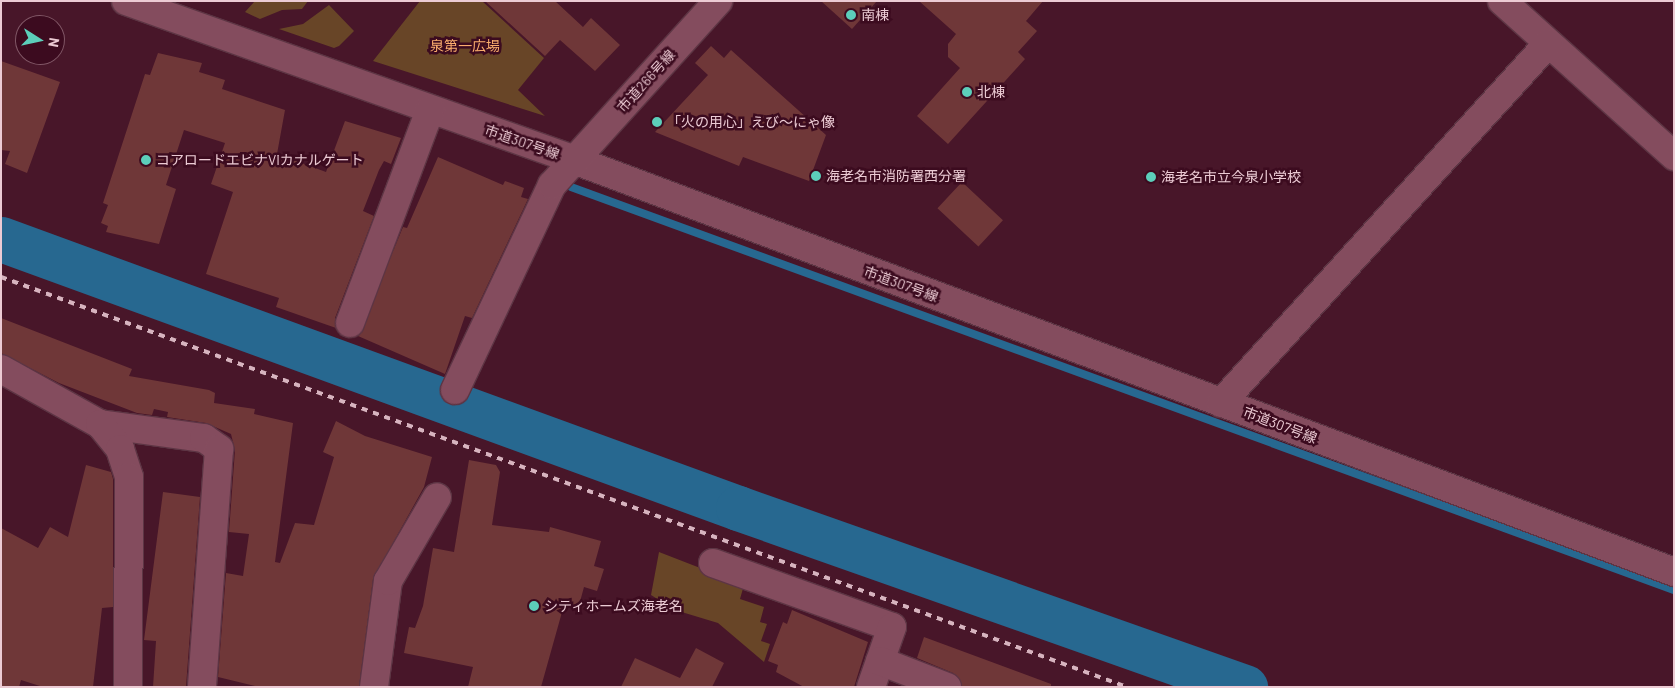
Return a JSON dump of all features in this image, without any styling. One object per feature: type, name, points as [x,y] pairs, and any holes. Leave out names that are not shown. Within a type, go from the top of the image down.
[{"type":"street","name":"市道307号線","points":[[126,1],[430,110],[563,172],[1221,403],[1674,572]]},
{"type":"street","name":"市道266号線","points":[[455,390],[563,172],[718,1]]},
{"type":"street","points":[[1502,1],[1674,156]]},
{"type":"street","points":[[1221,403],[1548,44]]},
{"type":"street","points":[[350,323],[430,110]]},
{"type":"street","points":[[1,369],[100,424],[204,438],[219,449],[202,687]]},
{"type":"street","points":[[100,424],[120,449],[129,476],[128,687]]},
{"type":"street","points":[[374,687],[388,581],[437,497]]},
{"type":"street","points":[[713,563],[892,627],[871,687]]},
{"type":"street","points":[[880,662],[947,687]]},
{"type":"green space","points":[[255,1],[308,1],[302,9],[282,10],[260,19],[245,12]]},
{"type":"green space","name":"泉第一広場","points":[[420,1],[482,1],[544,58],[518,90],[545,116],[373,61]]},
{"type":"green space","points":[[329,5],[354,31],[339,46],[334,48],[279,29],[303,24]]},
{"type":"green space","points":[[659,552],[744,585],[740,599],[764,607],[760,622],[767,624],[761,641],[770,644],[764,662],[718,623],[675,610],[651,595]]},
{"type":"building","points":[[485,1],[555,1],[583,27],[591,18],[620,45],[595,71],[560,40],[545,56]]},
{"type":"building","name":"南棟","points":[[821,1],[877,1],[852,29]]},
{"type":"building","name":"北棟","points":[[919,1],[1043,1],[1026,21],[1037,31],[1018,52],[1025,59],[948,144],[917,116],[960,68],[948,57],[948,44],[956,34]]},
{"type":"building","points":[[711,46],[724,58],[731,50],[826,135],[809,181],[743,157],[739,166],[655,132],[708,75],[695,63]]},
{"type":"building","points":[[158,53],[202,63],[199,72],[225,80],[222,89],[285,110],[277,154],[326,172],[345,121],[401,138],[391,164],[384,161],[379,170],[363,211],[374,216],[335,318],[336,328],[276,307],[279,298],[206,274],[233,192],[211,184],[225,143],[184,130],[166,185],[176,189],[159,244],[106,232],[108,226],[101,223],[108,205],[103,203],[145,74],[150,75]]},
{"type":"building","points":[[1,61],[60,82],[27,173],[5,164],[10,151],[1,150]]},
{"type":"building","points":[[438,157],[503,185],[505,181],[524,188],[521,197],[528,199],[472,318],[465,316],[445,374],[358,336],[403,227],[407,228]]},
{"type":"building","points":[[962,182],[1003,220],[978,247],[937,208]]},
{"type":"building","points":[[1,318],[132,369],[129,376],[209,390],[215,393],[214,403],[255,409],[254,414],[293,423],[275,562],[280,563],[295,523],[314,525],[334,457],[323,452],[336,421],[365,436],[432,457],[424,487],[373,579],[359,687],[259,687],[218,677],[226,573],[243,576],[249,534],[229,532],[235,450],[231,434],[206,423],[167,417],[168,412],[154,409],[152,415],[137,413],[59,383],[1,353]]},
{"type":"building","points":[[469,460],[496,465],[500,472],[492,525],[549,532],[550,527],[601,541],[594,566],[604,569],[597,591],[584,587],[578,609],[564,605],[541,687],[468,687],[473,667],[404,653],[409,627],[415,628],[423,606],[433,548],[454,552]]},
{"type":"building","points":[[86,465],[111,472],[113,479],[113,607],[102,608],[93,687],[43,687],[21,680],[19,687],[1,687],[1,528],[38,548],[50,527],[68,537]]},
{"type":"building","points":[[163,492],[200,497],[186,687],[153,687],[156,641],[144,640]]},
{"type":"building","points":[[792,610],[868,642],[854,687],[804,687],[776,672],[778,665],[768,661],[783,622],[787,624]]},
{"type":"building","points":[[924,637],[1051,684],[1051,687],[962,687],[953,673],[917,658]]},
{"type":"building","points":[[696,648],[724,663],[712,687],[621,687],[635,658],[680,678]]},
{"type":"waterway","points":[[571,187],[1674,590]]},
{"type":"waterway","points":[[1,239],[738,508],[1245,687]]},
{"type":"railway","points":[[1,277],[1127,687]]},
{"type":"place","name":"南棟","points":[[851,15]]},
{"type":"place","name":"北棟","points":[[967,92]]},
{"type":"place","name":"「火の用心」えび～にゃ像","points":[[657,122]]},
{"type":"place","name":"コアロードエビナVIカナルゲート","points":[[146,160]]},
{"type":"place","name":"海老名市消防署西分署","points":[[816,176]]},
{"type":"place","name":"海老名市立今泉小学校","points":[[1151,177]]},
{"type":"place","name":"シティホームズ海老名","points":[[534,606]]}]
